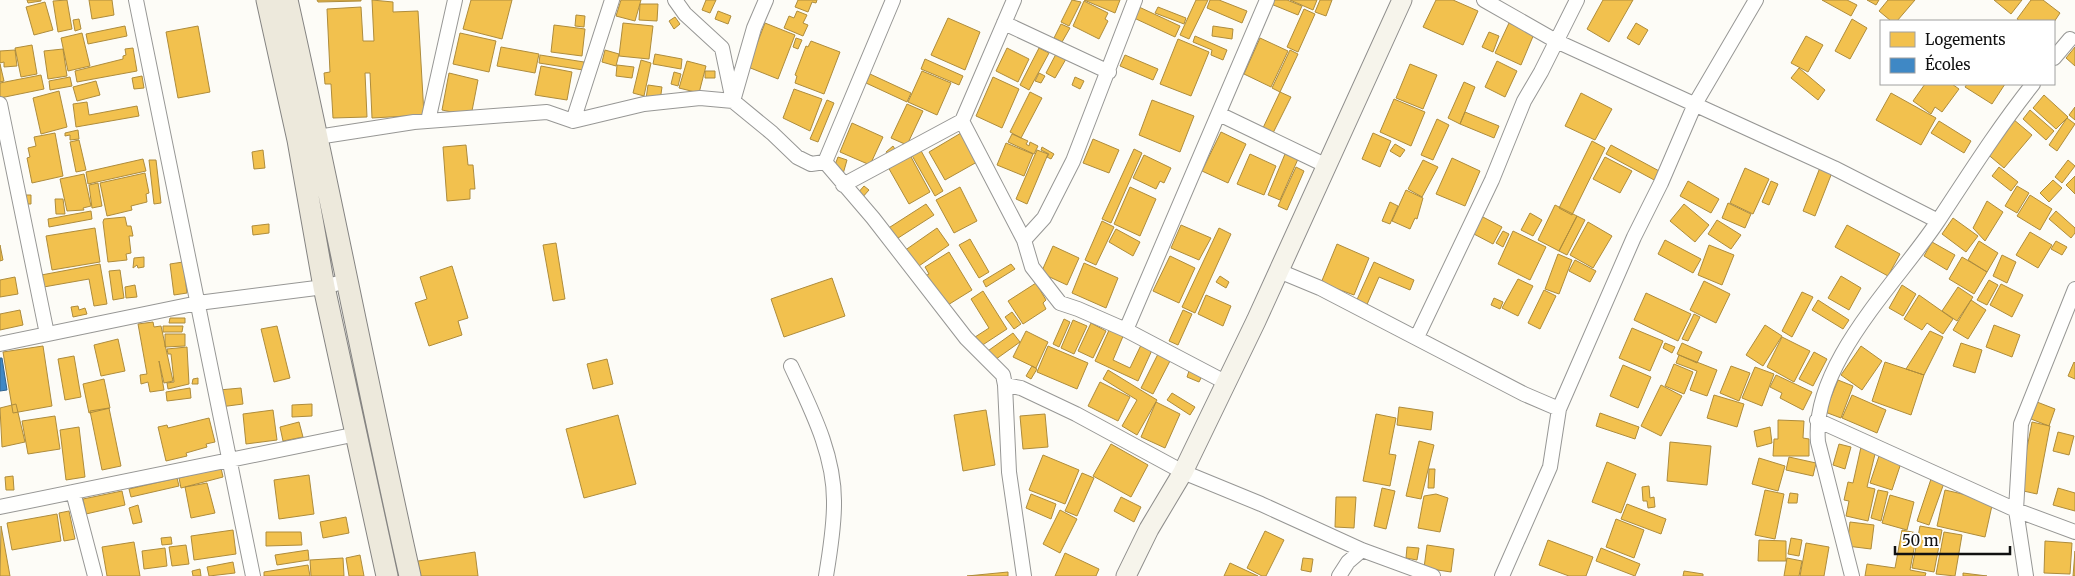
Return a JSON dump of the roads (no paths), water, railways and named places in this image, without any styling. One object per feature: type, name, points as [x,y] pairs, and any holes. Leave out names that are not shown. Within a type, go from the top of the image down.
[{"type":"main road","points":[[267,0],[308,138],[346,281],[410,576]]},
{"type":"main road","points":[[287,0],[308,138],[324,287],[387,576]]},
{"type":"street","points":[[136,0],[253,576]]},
{"type":"street","points":[[428,121],[454,0]]},
{"type":"street","points":[[573,121],[612,0]]},
{"type":"street","points":[[675,0],[685,14],[722,48],[733,101]]},
{"type":"street","points":[[733,101],[754,28],[766,0]]},
{"type":"street","points":[[825,162],[893,0]]},
{"type":"street","points":[[842,185],[962,121],[1014,0]]},
{"type":"street","points":[[1024,240],[1044,218],[1069,169],[1109,72],[1135,0]]},
{"type":"street","points":[[1126,330],[1267,0]]},
{"type":"street","points":[[1126,576],[1149,530],[1183,472],[1279,271],[1325,165],[1402,0]]},
{"type":"street","points":[[1484,0],[1556,41],[1834,168],[1938,221]]},
{"type":"street","points":[[1417,337],[1492,180],[1524,101],[1577,0]]},
{"type":"street","points":[[1502,576],[1550,467],[1559,409],[1634,237],[1661,183],[1694,104],[1756,0]]},
{"type":"street","points":[[1004,23],[1109,72]]},
{"type":"street","points":[[2055,57],[2070,38]]},
{"type":"street","points":[[1852,576],[1819,449],[1817,420],[1823,393],[1846,346],[1938,221],[1984,148],[2032,85]]},
{"type":"street","points":[[308,138],[428,121],[547,112],[573,121],[644,104],[700,98],[733,101],[772,133],[797,157],[811,164],[825,162]]},
{"type":"street","points":[[0,104],[46,334]]},
{"type":"street","points":[[1219,114],[1325,165]]},
{"type":"street","points":[[962,121],[1024,240],[1032,267],[1060,303],[1126,330],[1225,382]]},
{"type":"street","points":[[825,162],[842,185],[872,218],[966,338],[1003,375],[1009,472],[1024,576]]},
{"type":"street","points":[[1279,271],[1320,288],[1384,323],[1417,337],[1524,394],[1559,409]]},
{"type":"street","points":[[0,344],[198,303],[324,287],[346,281]]},
{"type":"street","points":[[2026,576],[2016,510],[2021,424],[2075,289]]},
{"type":"street","points":[[790,366],[815,418],[827,456],[834,502],[832,538],[826,576]]},
{"type":"street","points":[[1005,384],[1021,388],[1076,414],[1183,472],[1261,504],[1362,550],[1433,576]]},
{"type":"street","points":[[1817,420],[2016,510],[2075,532]]},
{"type":"street","points":[[0,507],[357,434]]},
{"type":"street","points":[[73,492],[95,576]]},
{"type":"street","points":[[1339,576],[1348,562],[1362,550]]}]
